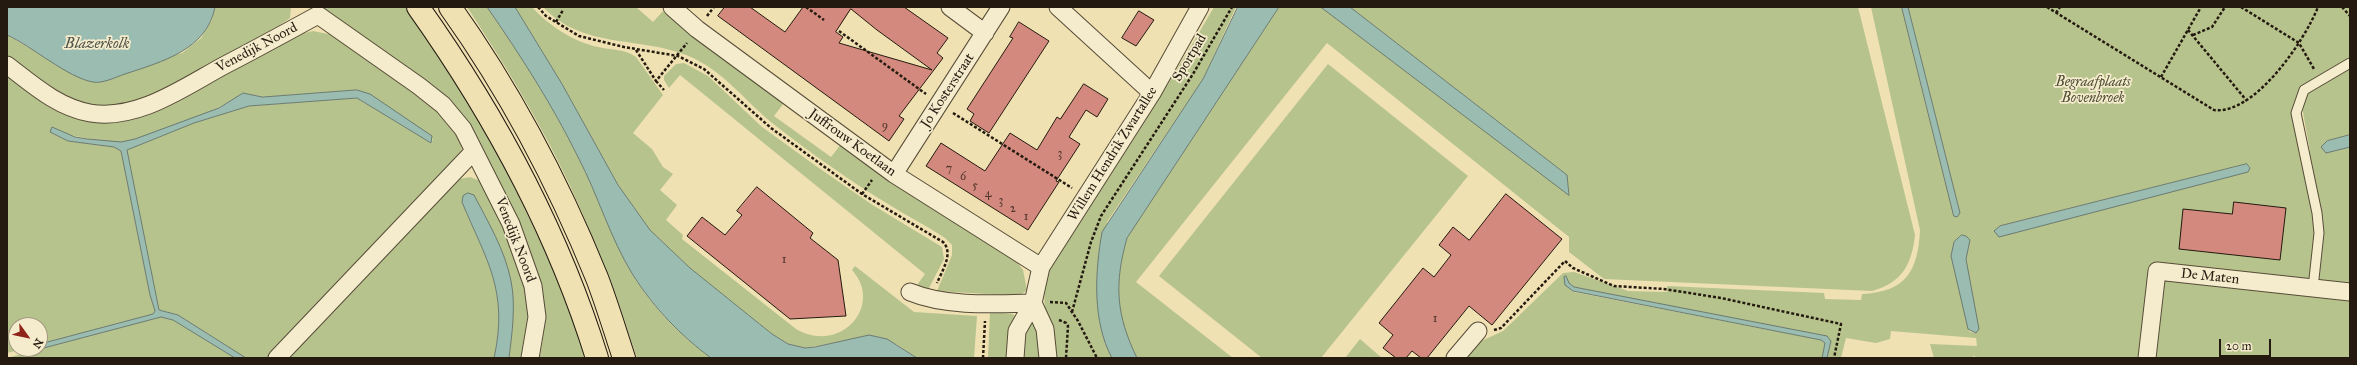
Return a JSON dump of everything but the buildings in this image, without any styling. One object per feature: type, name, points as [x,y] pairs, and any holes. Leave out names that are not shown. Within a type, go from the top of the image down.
[{"type":"main road","points":[[418,7],[480,99],[516,164],[545,224],[597,358]]},
{"type":"main road","points":[[450,7],[500,82],[541,154],[597,279],[624,358]]},
{"type":"street","name":"Juffrouw Koetlaan","points":[[672,7],[697,29],[894,174],[1041,267]]},
{"type":"street","points":[[950,7],[985,33]]},
{"type":"street","name":"Jo Kosterstraat","points":[[894,174],[1001,7]]},
{"type":"street","points":[[1058,7],[1152,93]]},
{"type":"street","name":"Willem Hendrik Zwartallee","points":[[1015,358],[1017,331],[1033,303],[1041,267],[1152,93],[1200,7]]},
{"type":"street","name":"Venedijk Noord","points":[[7,65],[45,94],[61,103],[89,113],[106,115],[121,113],[152,104],[314,11],[444,105],[463,129],[511,224],[533,286],[537,317],[530,358]]},
{"type":"street","points":[[277,358],[474,151]]},
{"type":"street","name":"De Maten","points":[[2147,358],[2158,272],[2350,292]]},
{"type":"street","points":[[910,292],[930,298],[986,304],[1033,303],[1045,329],[1048,358]]},
{"type":"street","points":[[1455,358],[1478,331]]},
{"type":"lane","points":[[2313,288],[2319,233],[2317,213],[2296,113],[2304,90],[2350,63]]},
{"type":"path","points":[[538,7],[569,31],[589,40],[678,56],[704,69],[719,79],[771,128],[850,186],[943,242],[948,250],[947,258],[930,298]]},
{"type":"path","points":[[806,7],[824,20]]},
{"type":"path","name":"Sportpad","points":[[1072,312],[1091,242],[1101,216],[1193,74],[1232,7]]},
{"type":"path","points":[[2046,7],[2214,110],[2218,111],[2252,98],[2298,43],[2318,7]]},
{"type":"path","points":[[2056,13],[2060,7]]},
{"type":"path","points":[[2160,77],[2201,7]]},
{"type":"path","points":[[2193,35],[2212,27],[2225,7]]},
{"type":"path","points":[[2241,7],[2298,43],[2320,80]]},
{"type":"path","points":[[2342,7],[2350,16]]},
{"type":"path","points":[[556,22],[563,10]]},
{"type":"path","points":[[656,81],[678,56],[697,29]]},
{"type":"path","points":[[2188,30],[2247,101]]},
{"type":"path","points":[[839,31],[939,104],[1086,196]]},
{"type":"path","points":[[636,49],[656,81],[664,90]]},
{"type":"path","points":[[1478,331],[1487,332],[1501,328],[1565,261],[1573,268],[1614,286],[1664,289],[1721,298],[1841,324],[1834,358]]},
{"type":"path","points":[[1033,303],[1042,301],[1066,303],[1096,358]]},
{"type":"path","points":[[983,358],[986,304]]},
{"type":"green space","points":[[215,7],[291,7],[290,18],[280,25],[163,90],[124,106],[83,105],[56,92],[7,58],[7,35],[79,77],[182,53],[201,38],[212,20]]},
{"type":"green space","points":[[322,7],[406,7],[457,77],[482,119],[551,264],[587,358],[539,358],[543,338],[544,303],[535,268],[511,204],[487,157],[459,112],[424,79]]},
{"type":"green space","points":[[467,7],[487,7],[535,80],[578,157],[625,261],[641,287],[658,310],[678,331],[711,358],[637,358],[601,259],[576,198],[533,114]]},
{"type":"green space","points":[[515,7],[532,7],[538,14],[562,32],[589,45],[628,52],[636,57],[663,95],[633,133],[652,149],[663,167],[673,174],[660,190],[677,205],[666,220],[683,235],[682,239],[796,329],[813,335],[828,336],[842,331],[853,322],[860,311],[863,298],[861,284],[852,270],[855,266],[914,312],[977,316],[974,358],[917,358],[896,344],[846,341],[805,348],[788,344],[772,334],[690,268],[650,230],[618,185],[562,84]]},
{"type":"green space","points":[[543,7],[636,7],[653,22],[663,11],[684,30],[784,103],[774,116],[831,157],[841,144],[1015,259],[1023,270],[1027,290],[1019,296],[937,291],[952,255],[952,245],[945,238],[873,195],[817,157],[765,117],[734,87],[711,69],[686,55],[667,49],[611,40],[575,30],[559,20]]},
{"type":"green space","points":[[1214,7],[1236,7],[1203,79],[1107,222],[1100,324],[1112,358],[1053,358],[1046,318],[1044,287],[1049,268],[1054,257],[1102,188],[1145,121]]},
{"type":"green space","points":[[1279,7],[1324,8],[1569,194],[1567,175],[1350,7],[1858,7],[1915,235],[1914,245],[1908,263],[1904,271],[1891,283],[1872,291],[1604,279],[1569,252],[1569,237],[1327,43],[1136,282],[1233,358],[1137,358],[1124,328],[1119,299],[1120,270],[1127,238]]},
{"type":"green space","name":"Begraafplaats Bovenbroek","points":[[1871,7],[1902,7],[1954,216],[1960,213],[1908,7],[2350,7],[2350,135],[2327,141],[2350,141],[2350,358],[1980,358],[1973,356],[1973,358],[1934,358],[1930,344],[1977,346],[1976,338],[1891,331],[1890,339],[1876,343],[1846,338],[1841,358],[1827,358],[1831,341],[1574,287],[1569,283],[1571,290],[1574,292],[1821,340],[1825,343],[1822,358],[1465,358],[1477,343],[1503,331],[1563,273],[1574,272],[1628,291],[1667,292],[1667,286],[1824,293],[1825,299],[1861,300],[1862,294],[1889,289],[1899,284],[1907,277],[1916,257],[1920,230]],"holes":[[[2302,107],[2310,151],[2300,154],[2294,126]],[[2247,164],[2250,167],[1995,231],[2000,226]],[[1962,235],[1958,258],[1974,333],[1969,331],[1954,242]]]},
{"type":"green space","points":[[313,31],[333,35],[428,102],[459,134],[462,147],[460,158],[268,358],[246,358],[178,315],[159,310],[127,150],[194,123],[249,106],[357,98],[431,143],[433,139],[357,90],[262,97],[243,93],[220,107],[166,130],[122,142],[95,140],[50,132],[68,141],[114,147],[121,151],[150,295],[155,311],[153,314],[48,342],[48,317],[8,317],[7,353],[7,75],[99,120],[300,34]]},
{"type":"green space","points":[[684,63],[708,76],[762,127],[816,166],[871,204],[942,247],[944,259],[928,290],[917,285],[925,274],[680,75],[669,88],[664,80],[664,76],[676,64]]},
{"type":"green space","points":[[1328,64],[1468,176],[1321,358],[1262,358],[1159,276]]},
{"type":"green space","points":[[470,177],[483,182],[506,232],[520,268],[527,304],[528,321],[524,358],[509,358],[512,309],[462,202],[487,259],[497,294],[499,313],[498,334],[494,358],[284,358],[454,180]]},
{"type":"green space","points":[[990,312],[1013,314],[1017,320],[1012,358],[988,358]]},
{"type":"green space","points":[[161,317],[173,320],[235,358],[7,358],[48,357],[48,347]]},
{"type":"green space","points":[[1030,322],[1034,322],[1038,326],[1040,358],[1021,358],[1026,325]]},
{"type":"green space","points":[[1360,339],[1382,358],[1345,358]]},
{"type":"water","name":"Blazerkolk","points":[[7,7],[215,7],[210,22],[203,34],[180,52],[153,65],[109,80],[93,82],[73,75],[7,35]]},
{"type":"water","points":[[487,7],[515,7],[562,84],[618,185],[650,230],[690,268],[772,334],[788,344],[805,348],[815,347],[869,335],[887,339],[917,358],[711,358],[678,331],[649,298],[633,275],[618,246],[585,171],[558,119],[523,61]]},
{"type":"water","points":[[1238,7],[1279,7],[1127,238],[1120,270],[1119,299],[1125,328],[1137,358],[1112,358],[1101,328],[1098,312],[1097,280],[1102,232],[1203,79]]},
{"type":"water","points":[[1321,7],[1350,7],[1567,175],[1569,195]]},
{"type":"water","points":[[1902,7],[1908,7],[1960,213],[1957,217],[1954,216]]},
{"type":"water","points":[[357,90],[370,94],[432,136],[431,143],[357,98],[249,106],[194,123],[127,150],[159,310],[178,315],[246,358],[235,358],[173,320],[161,317],[48,347],[48,342],[153,314],[155,311],[150,295],[121,151],[114,147],[68,141],[50,132],[52,127],[75,137],[121,142],[135,139],[219,108],[243,93],[262,97]]},
{"type":"water","points":[[2350,135],[2350,147],[2326,153],[2321,147],[2327,141]]},
{"type":"water","points":[[2247,164],[2250,168],[2248,172],[1999,237],[1994,231],[2000,226]]},
{"type":"water","points":[[468,193],[474,195],[496,236],[505,258],[511,281],[513,310],[509,358],[494,358],[498,334],[499,313],[497,294],[487,259],[462,202],[463,196]]},
{"type":"water","points":[[1962,235],[1966,236],[1970,240],[1966,259],[1979,329],[1976,333],[1968,329],[1951,256],[1954,242]]},
{"type":"water","points":[[1566,276],[1569,283],[1574,287],[1827,336],[1831,341],[1827,358],[1822,358],[1825,343],[1821,340],[1573,291],[1565,285],[1564,277]]}]
